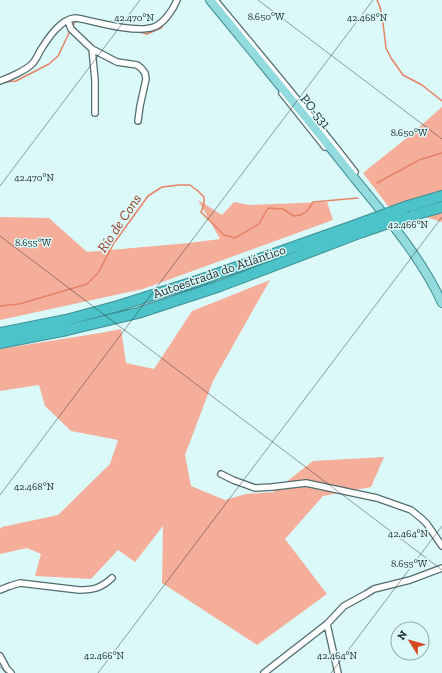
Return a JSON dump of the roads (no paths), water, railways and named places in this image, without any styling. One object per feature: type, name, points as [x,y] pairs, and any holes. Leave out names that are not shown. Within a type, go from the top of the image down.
[{"type":"highway","name":"Autoestrada do Atlántico","points":[[0,343],[67,330],[138,313],[220,286],[408,206],[442,196]]},
{"type":"highway","name":"Autoestrada do Atlántico","points":[[0,333],[66,320],[118,306],[359,228],[442,207]]},
{"type":"main road","name":"PO-531","points":[[210,0],[402,238],[424,269],[436,289],[442,303]]},
{"type":"street","points":[[0,81],[29,67],[34,62],[50,37],[63,22],[75,18],[105,25],[135,29],[152,28],[161,23],[171,11],[177,0]]},
{"type":"street","name":"PO-531","points":[[206,0],[326,148],[375,203]]},
{"type":"street","name":"PO-531","points":[[215,0],[338,150],[375,203]]},
{"type":"street","points":[[68,21],[71,29],[92,49],[117,62],[137,65],[142,68],[146,79],[138,121]]},
{"type":"street","points":[[92,49],[95,80],[95,113]]},
{"type":"street","points":[[221,474],[255,488],[306,483],[377,498],[411,510],[427,524],[442,546]]},
{"type":"street","points":[[264,673],[327,624],[344,606],[374,589],[410,580],[442,568]]},
{"type":"street","points":[[0,590],[20,583],[88,590],[105,584],[112,578]]},
{"type":"street","points":[[327,624],[338,673]]},
{"type":"street","points":[[0,656],[9,672]]},
{"type":"waterway","points":[[377,0],[380,7],[386,48],[391,58],[403,75],[422,85],[442,101]]},
{"type":"waterway","points":[[72,28],[76,20]]},
{"type":"waterway","points":[[136,31],[147,34],[161,28],[167,20]]},
{"type":"waterway","points":[[5,82],[16,81],[49,64],[58,56],[70,31]]},
{"type":"waterway","name":"Río de Cons","points":[[377,183],[419,160],[442,153]]},
{"type":"waterway","name":"Río de Cons","points":[[0,306],[19,304],[87,284],[98,273],[114,243],[148,196],[162,187],[190,185],[204,197],[204,204],[201,212],[224,235],[235,238],[259,224],[268,208],[283,209],[294,216],[301,215],[308,210],[313,202],[358,198]]}]
